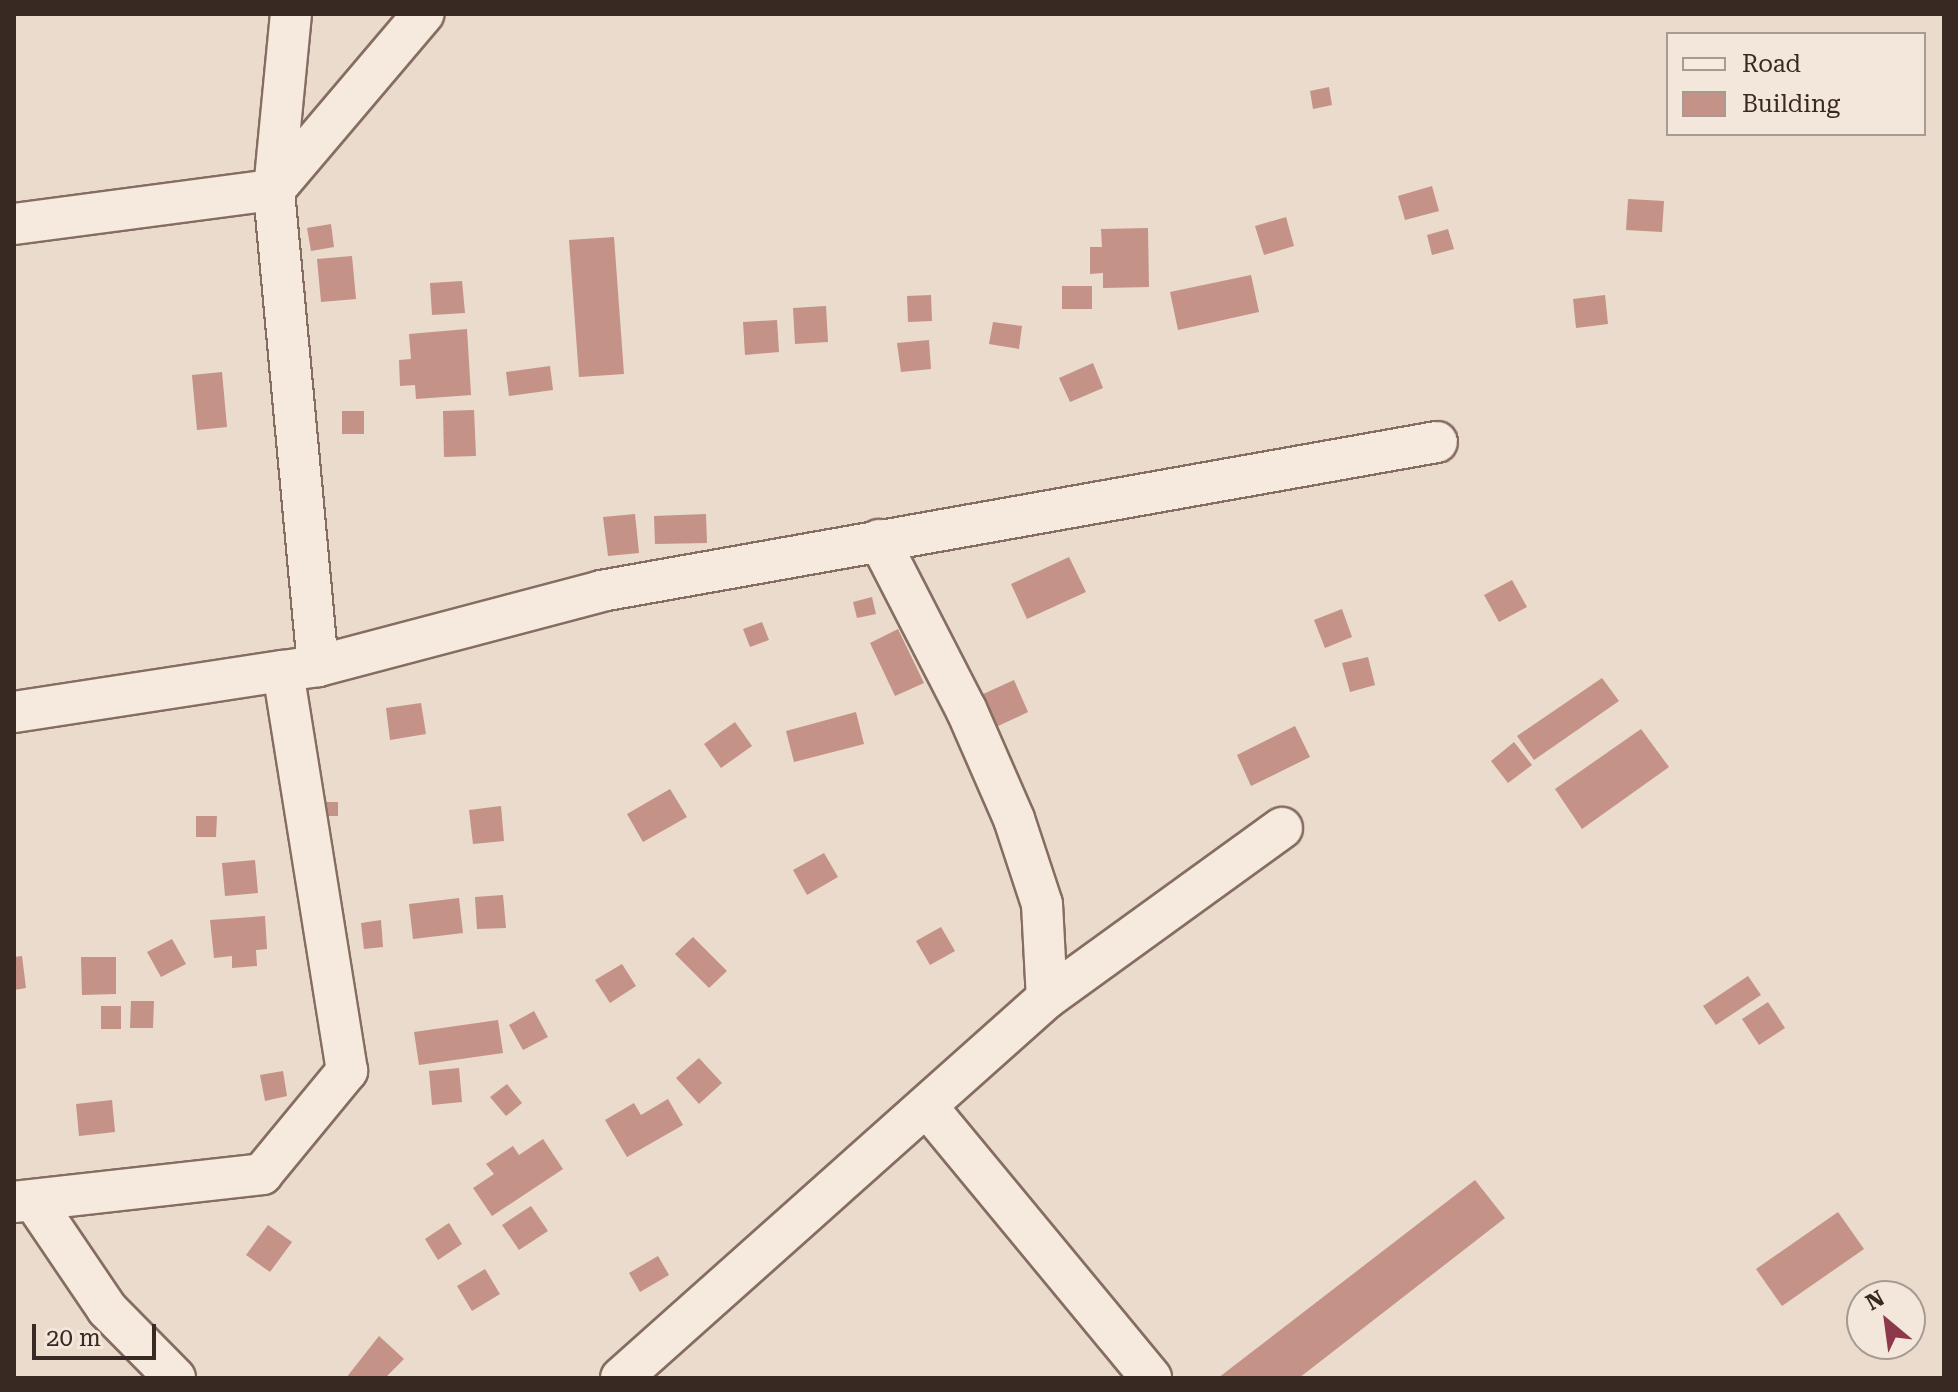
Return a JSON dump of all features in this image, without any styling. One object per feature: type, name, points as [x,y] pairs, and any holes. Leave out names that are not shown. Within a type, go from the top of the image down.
[{"type":"street","points":[[24,1201],[262,1174],[347,1071],[300,669],[274,190],[291,14]]},
{"type":"street","points":[[14,224],[274,190],[423,14]]},
{"type":"street","points":[[14,712],[300,669],[601,591],[1437,442]]},
{"type":"street","points":[[879,540],[966,709],[1014,819],[1042,904],[1047,998]]},
{"type":"street","points":[[621,1378],[928,1108],[1047,998],[1282,828]]},
{"type":"street","points":[[928,1108],[1151,1378]]},
{"type":"street","points":[[24,1201],[107,1309],[175,1378]]},
{"type":"building","points":[[1329,87],[1332,105],[1313,109],[1310,91]]},
{"type":"building","points":[[1432,186],[1439,211],[1405,220],[1398,196]]},
{"type":"building","points":[[1628,199],[1664,201],[1662,232],[1626,230]]},
{"type":"building","points":[[1286,217],[1294,246],[1264,255],[1255,226]]},
{"type":"building","points":[[331,224],[334,247],[311,251],[307,228]]},
{"type":"building","points":[[1148,228],[1149,287],[1103,288],[1103,273],[1090,274],[1090,247],[1102,247],[1101,229]]},
{"type":"building","points":[[1448,229],[1454,249],[1432,255],[1427,235]]},
{"type":"building","points":[[614,237],[624,374],[579,377],[569,240]]},
{"type":"building","points":[[352,256],[356,299],[321,302],[317,259]]},
{"type":"building","points":[[1251,275],[1259,312],[1178,330],[1170,292]]},
{"type":"building","points":[[462,281],[465,313],[432,315],[430,283]]},
{"type":"building","points":[[1062,286],[1092,286],[1092,309],[1062,309]]},
{"type":"building","points":[[931,295],[932,321],[908,322],[907,296]]},
{"type":"building","points":[[1605,295],[1608,324],[1576,328],[1573,299]]},
{"type":"building","points":[[826,306],[828,342],[795,344],[793,308]]},
{"type":"building","points":[[777,320],[779,352],[745,355],[743,322]]},
{"type":"building","points":[[993,322],[1022,326],[1019,349],[989,344]]},
{"type":"building","points":[[467,329],[471,395],[416,399],[415,385],[400,386],[399,360],[411,359],[409,334]]},
{"type":"building","points":[[929,340],[931,369],[901,372],[897,343]]},
{"type":"building","points":[[1093,363],[1103,388],[1070,402],[1059,378]]},
{"type":"building","points":[[550,366],[553,390],[509,396],[506,372]]},
{"type":"building","points":[[222,372],[227,427],[197,430],[192,375]]},
{"type":"building","points":[[474,410],[476,456],[444,457],[443,411]]},
{"type":"building","points":[[342,411],[364,411],[364,434],[342,434]]},
{"type":"building","points":[[635,514],[639,553],[608,556],[603,517]]},
{"type":"building","points":[[706,514],[707,543],[655,544],[654,516]]},
{"type":"building","points":[[1069,557],[1086,592],[1027,619],[1011,584]]},
{"type":"building","points":[[1512,580],[1527,607],[1499,622],[1484,595]]},
{"type":"building","points":[[872,597],[876,614],[857,618],[853,602]]},
{"type":"building","points":[[1342,609],[1352,637],[1325,648],[1314,620]]},
{"type":"building","points":[[762,622],[769,640],[750,647],[743,629]]},
{"type":"building","points":[[898,629],[924,683],[895,696],[870,643]]},
{"type":"building","points":[[1368,657],[1375,685],[1350,692],[1342,663]]},
{"type":"building","points":[[1602,678],[1619,701],[1534,760],[1517,736]]},
{"type":"building","points":[[1014,680],[1028,712],[996,727],[981,695]]},
{"type":"building","points":[[421,703],[426,734],[390,740],[386,708]]},
{"type":"building","points":[[856,712],[864,744],[794,762],[786,731]]},
{"type":"building","points":[[735,722],[752,746],[721,768],[704,744]]},
{"type":"building","points":[[1295,726],[1310,757],[1251,786],[1237,755]]},
{"type":"building","points":[[1641,729],[1669,767],[1582,829],[1555,789]]},
{"type":"building","points":[[1514,742],[1532,765],[1508,783],[1491,761]]},
{"type":"building","points":[[670,789],[687,817],[643,842],[627,814]]},
{"type":"building","points":[[323,802],[338,802],[338,816],[323,816]]},
{"type":"building","points":[[501,806],[504,841],[473,844],[469,810]]},
{"type":"building","points":[[196,816],[217,816],[216,837],[196,837]]},
{"type":"building","points":[[824,853],[838,877],[807,895],[793,870]]},
{"type":"building","points":[[255,860],[258,893],[225,896],[222,863]]},
{"type":"building","points":[[503,895],[506,928],[477,929],[475,897]]},
{"type":"building","points":[[459,898],[463,933],[413,939],[409,904]]},
{"type":"building","points":[[265,916],[267,949],[256,950],[257,966],[232,968],[232,956],[214,958],[210,920]]},
{"type":"building","points":[[381,920],[383,947],[364,949],[361,923]]},
{"type":"building","points":[[941,927],[955,951],[930,965],[916,941]]},
{"type":"building","points":[[693,937],[727,971],[709,988],[675,954]]},
{"type":"building","points":[[172,939],[186,964],[161,977],[147,952]]},
{"type":"building","points":[[22,956],[26,988],[14,990],[14,957]]},
{"type":"building","points":[[81,957],[116,957],[116,994],[82,995]]},
{"type":"building","points":[[622,964],[636,986],[610,1003],[595,980]]},
{"type":"building","points":[[1748,976],[1761,995],[1716,1025],[1703,1006]]},
{"type":"building","points":[[131,1001],[154,1001],[153,1028],[130,1028]]},
{"type":"building","points":[[1768,1002],[1785,1028],[1759,1045],[1742,1019]]},
{"type":"building","points":[[101,1006],[121,1006],[121,1029],[101,1029]]},
{"type":"building","points":[[534,1011],[548,1037],[523,1050],[509,1025]]},
{"type":"building","points":[[498,1020],[503,1053],[419,1065],[414,1032]]},
{"type":"building","points":[[699,1058],[722,1083],[699,1104],[676,1078]]},
{"type":"building","points":[[459,1068],[462,1102],[432,1105],[429,1071]]},
{"type":"building","points":[[283,1071],[287,1096],[265,1101],[260,1075]]},
{"type":"building","points":[[507,1084],[522,1103],[506,1116],[490,1097]]},
{"type":"building","points":[[668,1099],[683,1125],[627,1157],[605,1120],[634,1103],[641,1115]]},
{"type":"building","points":[[112,1100],[115,1132],[79,1136],[76,1104]]},
{"type":"building","points":[[543,1139],[563,1169],[492,1216],[473,1188],[494,1174],[486,1164],[513,1146],[519,1155]]},
{"type":"building","points":[[1475,1180],[1505,1218],[1299,1378],[1218,1378]]},
{"type":"building","points":[[531,1206],[548,1231],[519,1250],[502,1225]]},
{"type":"building","points":[[1838,1212],[1864,1249],[1782,1306],[1756,1269]]},
{"type":"building","points":[[449,1223],[462,1244],[438,1260],[425,1239]]},
{"type":"building","points":[[268,1225],[292,1242],[270,1272],[246,1255]]},
{"type":"building","points":[[658,1256],[669,1275],[640,1292],[629,1273]]},
{"type":"building","points":[[485,1269],[500,1294],[472,1311],[457,1286]]},
{"type":"building","points":[[379,1336],[404,1359],[385,1378],[346,1378]]}]
